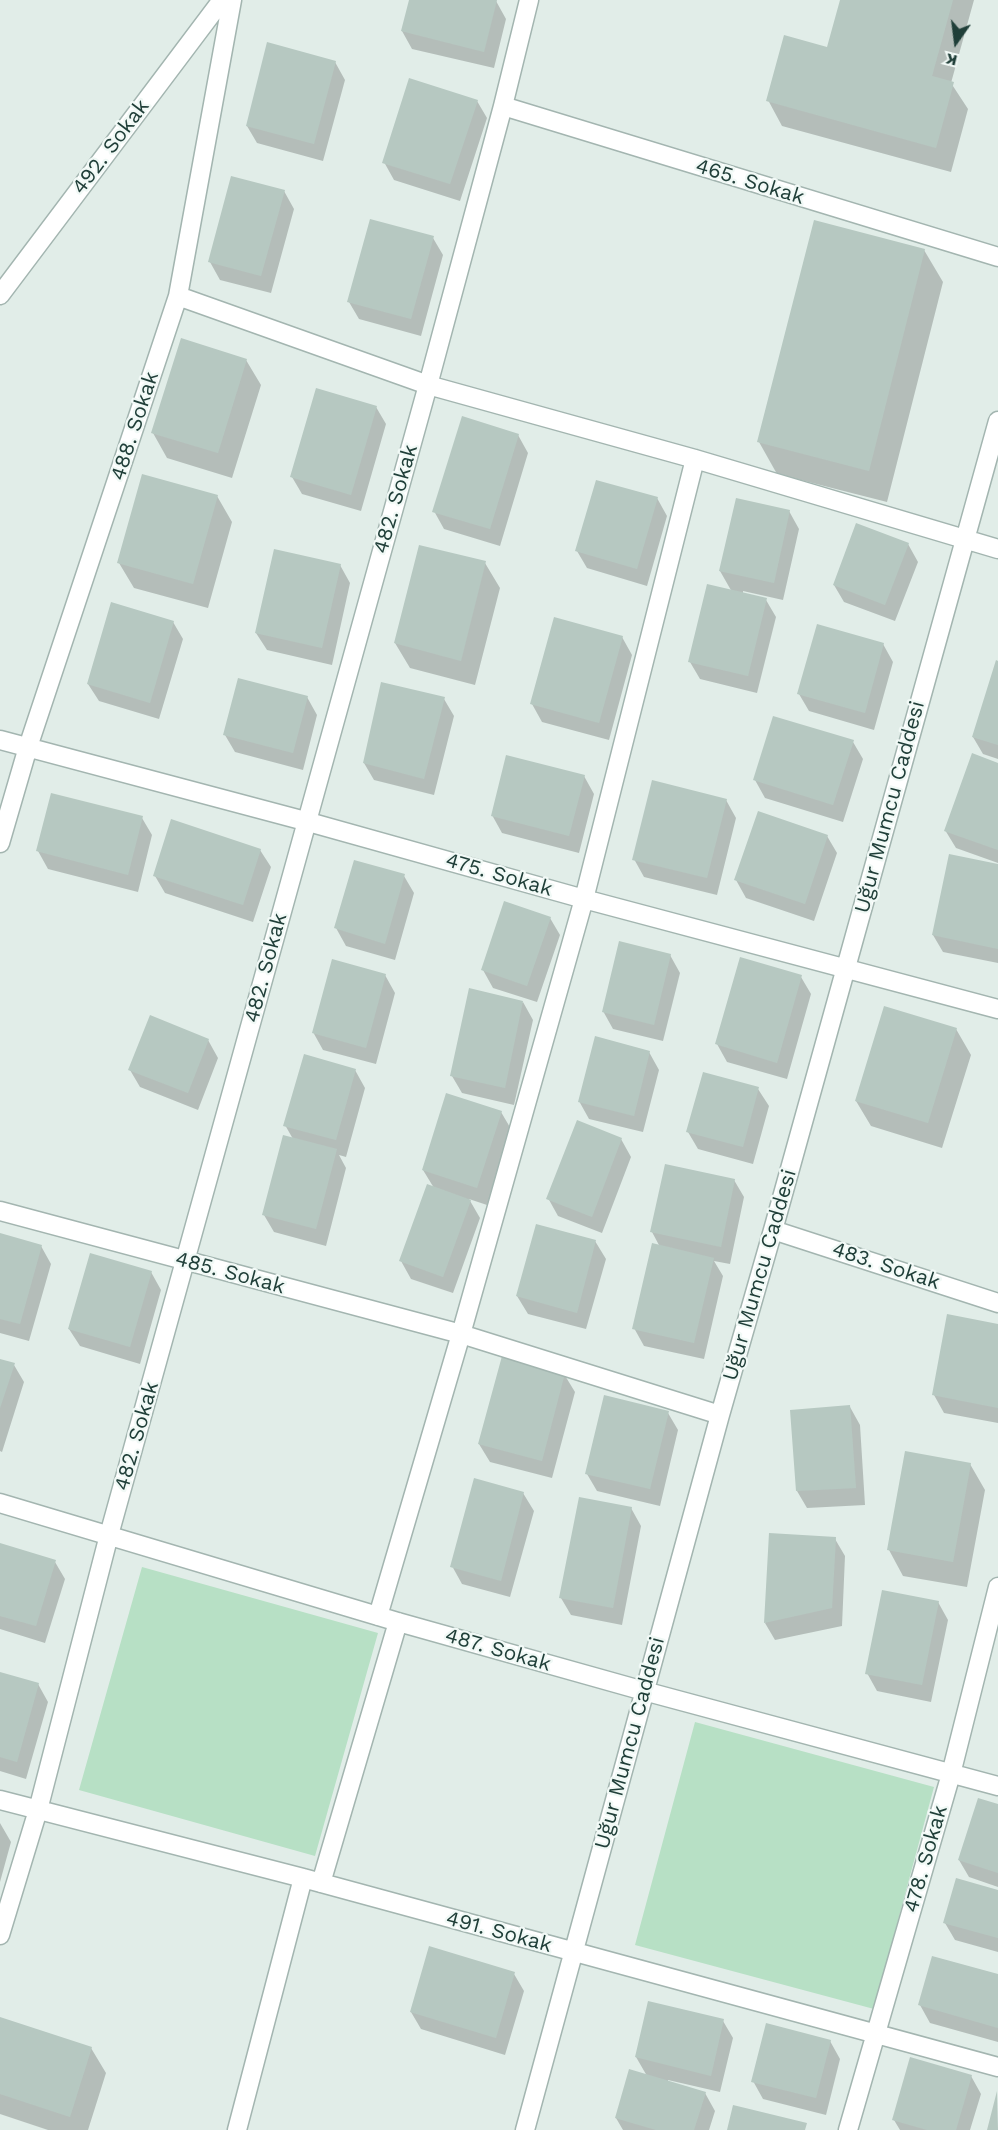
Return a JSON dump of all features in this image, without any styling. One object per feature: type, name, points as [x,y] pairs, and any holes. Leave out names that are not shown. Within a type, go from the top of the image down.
[{"type":"street","name":"492. Sokak","points":[[0,295],[222,0]]},
{"type":"street","name":"488. Sokak","points":[[0,843],[28,747],[178,296],[232,0]]},
{"type":"street","name":"482. Sokak","points":[[0,1935],[38,1810],[109,1535],[428,385],[529,0]]},
{"type":"street","name":"465. Sokak","points":[[503,106],[998,257]]},
{"type":"street","points":[[178,296],[428,385],[695,459],[998,549]]},
{"type":"street","name":"Uğur Mumcu Caddesi","points":[[525,2130],[720,1415],[998,421]]},
{"type":"street","points":[[378,1616],[461,1334],[584,898],[695,459]]},
{"type":"street","name":"475. Sokak","points":[[0,740],[998,1010]]},
{"type":"street","name":"485. Sokak","points":[[0,1211],[461,1334],[720,1415]]},
{"type":"street","name":"483. Sokak","points":[[773,1230],[998,1303]]},
{"type":"street","name":"487. Sokak","points":[[0,1503],[398,1622],[998,1786]]},
{"type":"street","name":"478. Sokak","points":[[848,2130],[951,1774],[998,1587]]},
{"type":"street","points":[[237,2130],[312,1880],[398,1622]]},
{"type":"street","name":"491. Sokak","points":[[0,1800],[312,1880],[998,2067]]},
{"type":"green space","points":[[142,1567],[378,1633],[315,1856],[79,1790]]},
{"type":"green space","points":[[695,1722],[934,1787],[874,2009],[635,1945]]},
{"type":"building","points":[[409,0],[497,0],[484,52],[401,31]]},
{"type":"building","points":[[840,0],[953,0],[932,76],[954,82],[936,148],[766,101],[784,35],[827,47]]},
{"type":"building","points":[[267,42],[336,61],[314,144],[246,126]]},
{"type":"building","points":[[409,78],[478,100],[450,184],[382,163]]},
{"type":"building","points":[[231,176],[285,190],[261,276],[208,262]]},
{"type":"building","points":[[370,219],[434,236],[411,319],[347,302]]},
{"type":"building","points":[[814,220],[925,249],[869,471],[757,442]]},
{"type":"building","points":[[181,338],[247,359],[218,453],[151,433]]},
{"type":"building","points":[[316,388],[377,406],[351,495],[290,477]]},
{"type":"building","points":[[462,416],[519,434],[490,529],[432,512]]},
{"type":"building","points":[[142,474],[218,495],[193,584],[117,563]]},
{"type":"building","points":[[596,480],[658,497],[637,569],[575,551]]},
{"type":"building","points":[[736,498],[790,510],[774,583],[719,571]]},
{"type":"building","points":[[856,523],[909,543],[885,605],[833,585]]},
{"type":"building","points":[[419,545],[486,561],[461,661],[394,643]]},
{"type":"building","points":[[274,549],[341,564],[322,648],[255,633]]},
{"type":"building","points":[[707,584],[767,598],[748,676],[688,662]]},
{"type":"building","points":[[111,602],[174,621],[150,703],[87,684]]},
{"type":"building","points":[[554,617],[623,636],[599,723],[530,704]]},
{"type":"building","points":[[817,624],[884,643],[865,713],[797,694]]},
{"type":"building","points":[[996,660],[998,661],[998,745],[972,737]]},
{"type":"building","points":[[238,678],[308,696],[293,753],[223,735]]},
{"type":"building","points":[[381,682],[445,697],[424,779],[363,763]]},
{"type":"building","points":[[773,716],[854,740],[833,805],[753,780]]},
{"type":"building","points":[[972,753],[998,763],[998,850],[944,831]]},
{"type":"building","points":[[506,755],[585,775],[569,836],[491,816]]},
{"type":"building","points":[[652,780],[727,799],[707,878],[632,860]]},
{"type":"building","points":[[51,793],[143,816],[128,875],[36,851]]},
{"type":"building","points":[[758,811],[828,835],[805,904],[734,880]]},
{"type":"building","points":[[171,819],[261,849],[243,905],[153,876]]},
{"type":"building","points":[[949,854],[998,864],[998,949],[932,935]]},
{"type":"building","points":[[354,860],[405,874],[385,944],[334,928]]},
{"type":"building","points":[[504,901],[551,917],[527,986],[481,970]]},
{"type":"building","points":[[619,941],[671,954],[654,1025],[602,1012]]},
{"type":"building","points":[[740,957],[802,975],[777,1063],[715,1044]]},
{"type":"building","points":[[332,959],[386,974],[366,1048],[312,1033]]},
{"type":"building","points":[[469,988],[523,1001],[505,1088],[450,1076]]},
{"type":"building","points":[[884,1006],[957,1028],[928,1123],[855,1101]]},
{"type":"building","points":[[150,1015],[209,1039],[188,1093],[128,1070]]},
{"type":"building","points":[[595,1036],[650,1051],[634,1116],[578,1102]]},
{"type":"building","points":[[304,1054],[356,1069],[336,1140],[283,1126]]},
{"type":"building","points":[[703,1072],[759,1087],[743,1147],[686,1132]]},
{"type":"building","points":[[446,1093],[502,1111],[477,1188],[422,1170]]},
{"type":"building","points":[[577,1120],[622,1138],[592,1217],[546,1199]]},
{"type":"building","points":[[283,1135],[337,1149],[316,1229],[262,1215]]},
{"type":"building","points":[[665,1164],[735,1179],[721,1247],[650,1232]]},
{"type":"building","points":[[427,1184],[471,1200],[443,1277],[399,1261]]},
{"type":"building","points":[[536,1224],[596,1240],[577,1313],[516,1296]]},
{"type":"building","points":[[0,1233],[42,1245],[20,1324],[0,1319]]},
{"type":"building","points":[[652,1243],[714,1258],[694,1343],[632,1329]]},
{"type":"building","points":[[90,1253],[152,1271],[130,1347],[68,1329]]},
{"type":"building","points":[[947,1314],[998,1324],[998,1408],[932,1395]]},
{"type":"building","points":[[502,1356],[565,1373],[542,1461],[478,1444]]},
{"type":"building","points":[[0,1359],[15,1363],[0,1408]]},
{"type":"building","points":[[604,1395],[669,1411],[650,1489],[585,1474]]},
{"type":"building","points":[[850,1405],[856,1488],[796,1491],[790,1410]]},
{"type":"building","points":[[905,1451],[971,1463],[953,1562],[887,1550]]},
{"type":"building","points":[[474,1478],[524,1492],[501,1581],[450,1567]]},
{"type":"building","points":[[579,1497],[632,1507],[613,1608],[559,1598]]},
{"type":"building","points":[[769,1533],[836,1537],[832,1608],[764,1623]]},
{"type":"building","points":[[0,1543],[56,1560],[36,1626],[0,1616]]},
{"type":"building","points":[[882,1590],[939,1601],[922,1685],[865,1674]]},
{"type":"building","points":[[0,1672],[39,1683],[17,1762],[0,1757]]},
{"type":"building","points":[[978,1798],[998,1804],[998,1873],[958,1860]]},
{"type":"building","points":[[956,1878],[998,1890],[998,1938],[943,1923]]},
{"type":"building","points":[[429,1946],[515,1972],[496,2038],[410,2012]]},
{"type":"building","points":[[932,1956],[998,1974],[998,2028],[918,2005]]},
{"type":"building","points":[[648,2001],[724,2019],[711,2076],[635,2057]]},
{"type":"building","points":[[0,2017],[92,2047],[70,2117],[0,2094]]},
{"type":"building","points":[[766,2023],[831,2040],[816,2098],[751,2082]]},
{"type":"building","points":[[910,2057],[972,2075],[956,2130],[927,2130],[892,2120]]},
{"type":"building","points":[[629,2069],[706,2092],[694,2130],[656,2130],[615,2118]]},
{"type":"building","points":[[997,2091],[998,2130],[987,2130]]},
{"type":"building","points":[[733,2105],[807,2123],[805,2130],[727,2130]]}]
